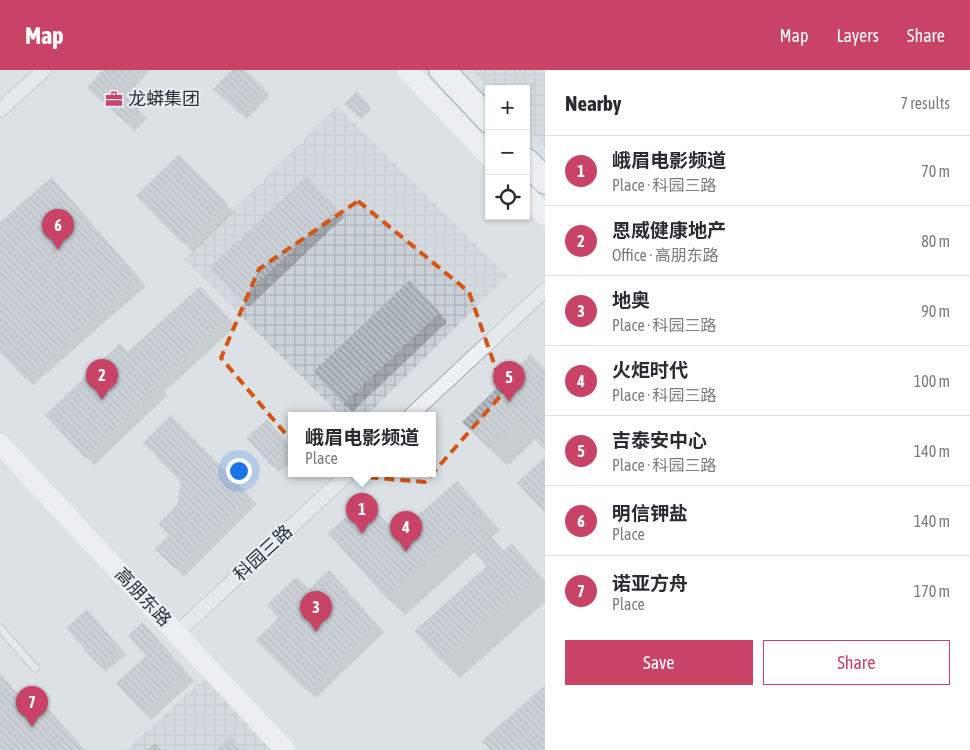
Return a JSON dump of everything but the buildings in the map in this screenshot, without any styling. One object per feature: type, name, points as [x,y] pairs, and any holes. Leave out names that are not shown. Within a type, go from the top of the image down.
[{"type":"highway","points":[[442,70],[485,116]]},
{"type":"highway","points":[[530,165],[545,181]]},
{"type":"street","points":[[0,110],[44,70]]},
{"type":"street","points":[[407,70],[485,152]]},
{"type":"street","points":[[433,70],[485,125]]},
{"type":"street","points":[[530,173],[545,189]]},
{"type":"street","points":[[530,199],[545,215]]},
{"type":"street","points":[[413,412],[545,290]]},
{"type":"street","name":"高朋东路","points":[[0,444],[285,750]]},
{"type":"street","name":"科园三路","points":[[177,633],[345,477]]},
{"type":"lane","points":[[415,70],[485,142]]},
{"type":"lane","points":[[530,189],[545,204]]},
{"type":"lane","points":[[0,628],[35,668]]},
{"type":"highlighted area","points":[[358,201],[469,292],[504,392],[425,482],[319,473],[221,358],[259,269]]},
{"type":"shaded area","points":[[472,70],[545,70],[545,147],[530,131],[530,85],[485,85]]},
{"type":"shaded area","points":[[337,106],[507,276],[370,412],[337,412],[184,259]]},
{"type":"shaded area","points":[[207,676],[275,750],[126,750]]},
{"type":"place","name":"龙蟒集团","points":[[114,99]]},
{"type":"place","name":"明信钾盐","points":[[58,250]]},
{"type":"place","name":"恩威健康地产","points":[[102,400]]},
{"type":"place","name":"吉泰安中心","points":[[509,402]]},
{"type":"place","name":"峨眉电影频道","points":[[362,534]]},
{"type":"place","name":"火炬时代","points":[[406,552]]},
{"type":"place","name":"地奥","points":[[316,632]]},
{"type":"place","name":"诺亚方舟","points":[[32,727]]}]
